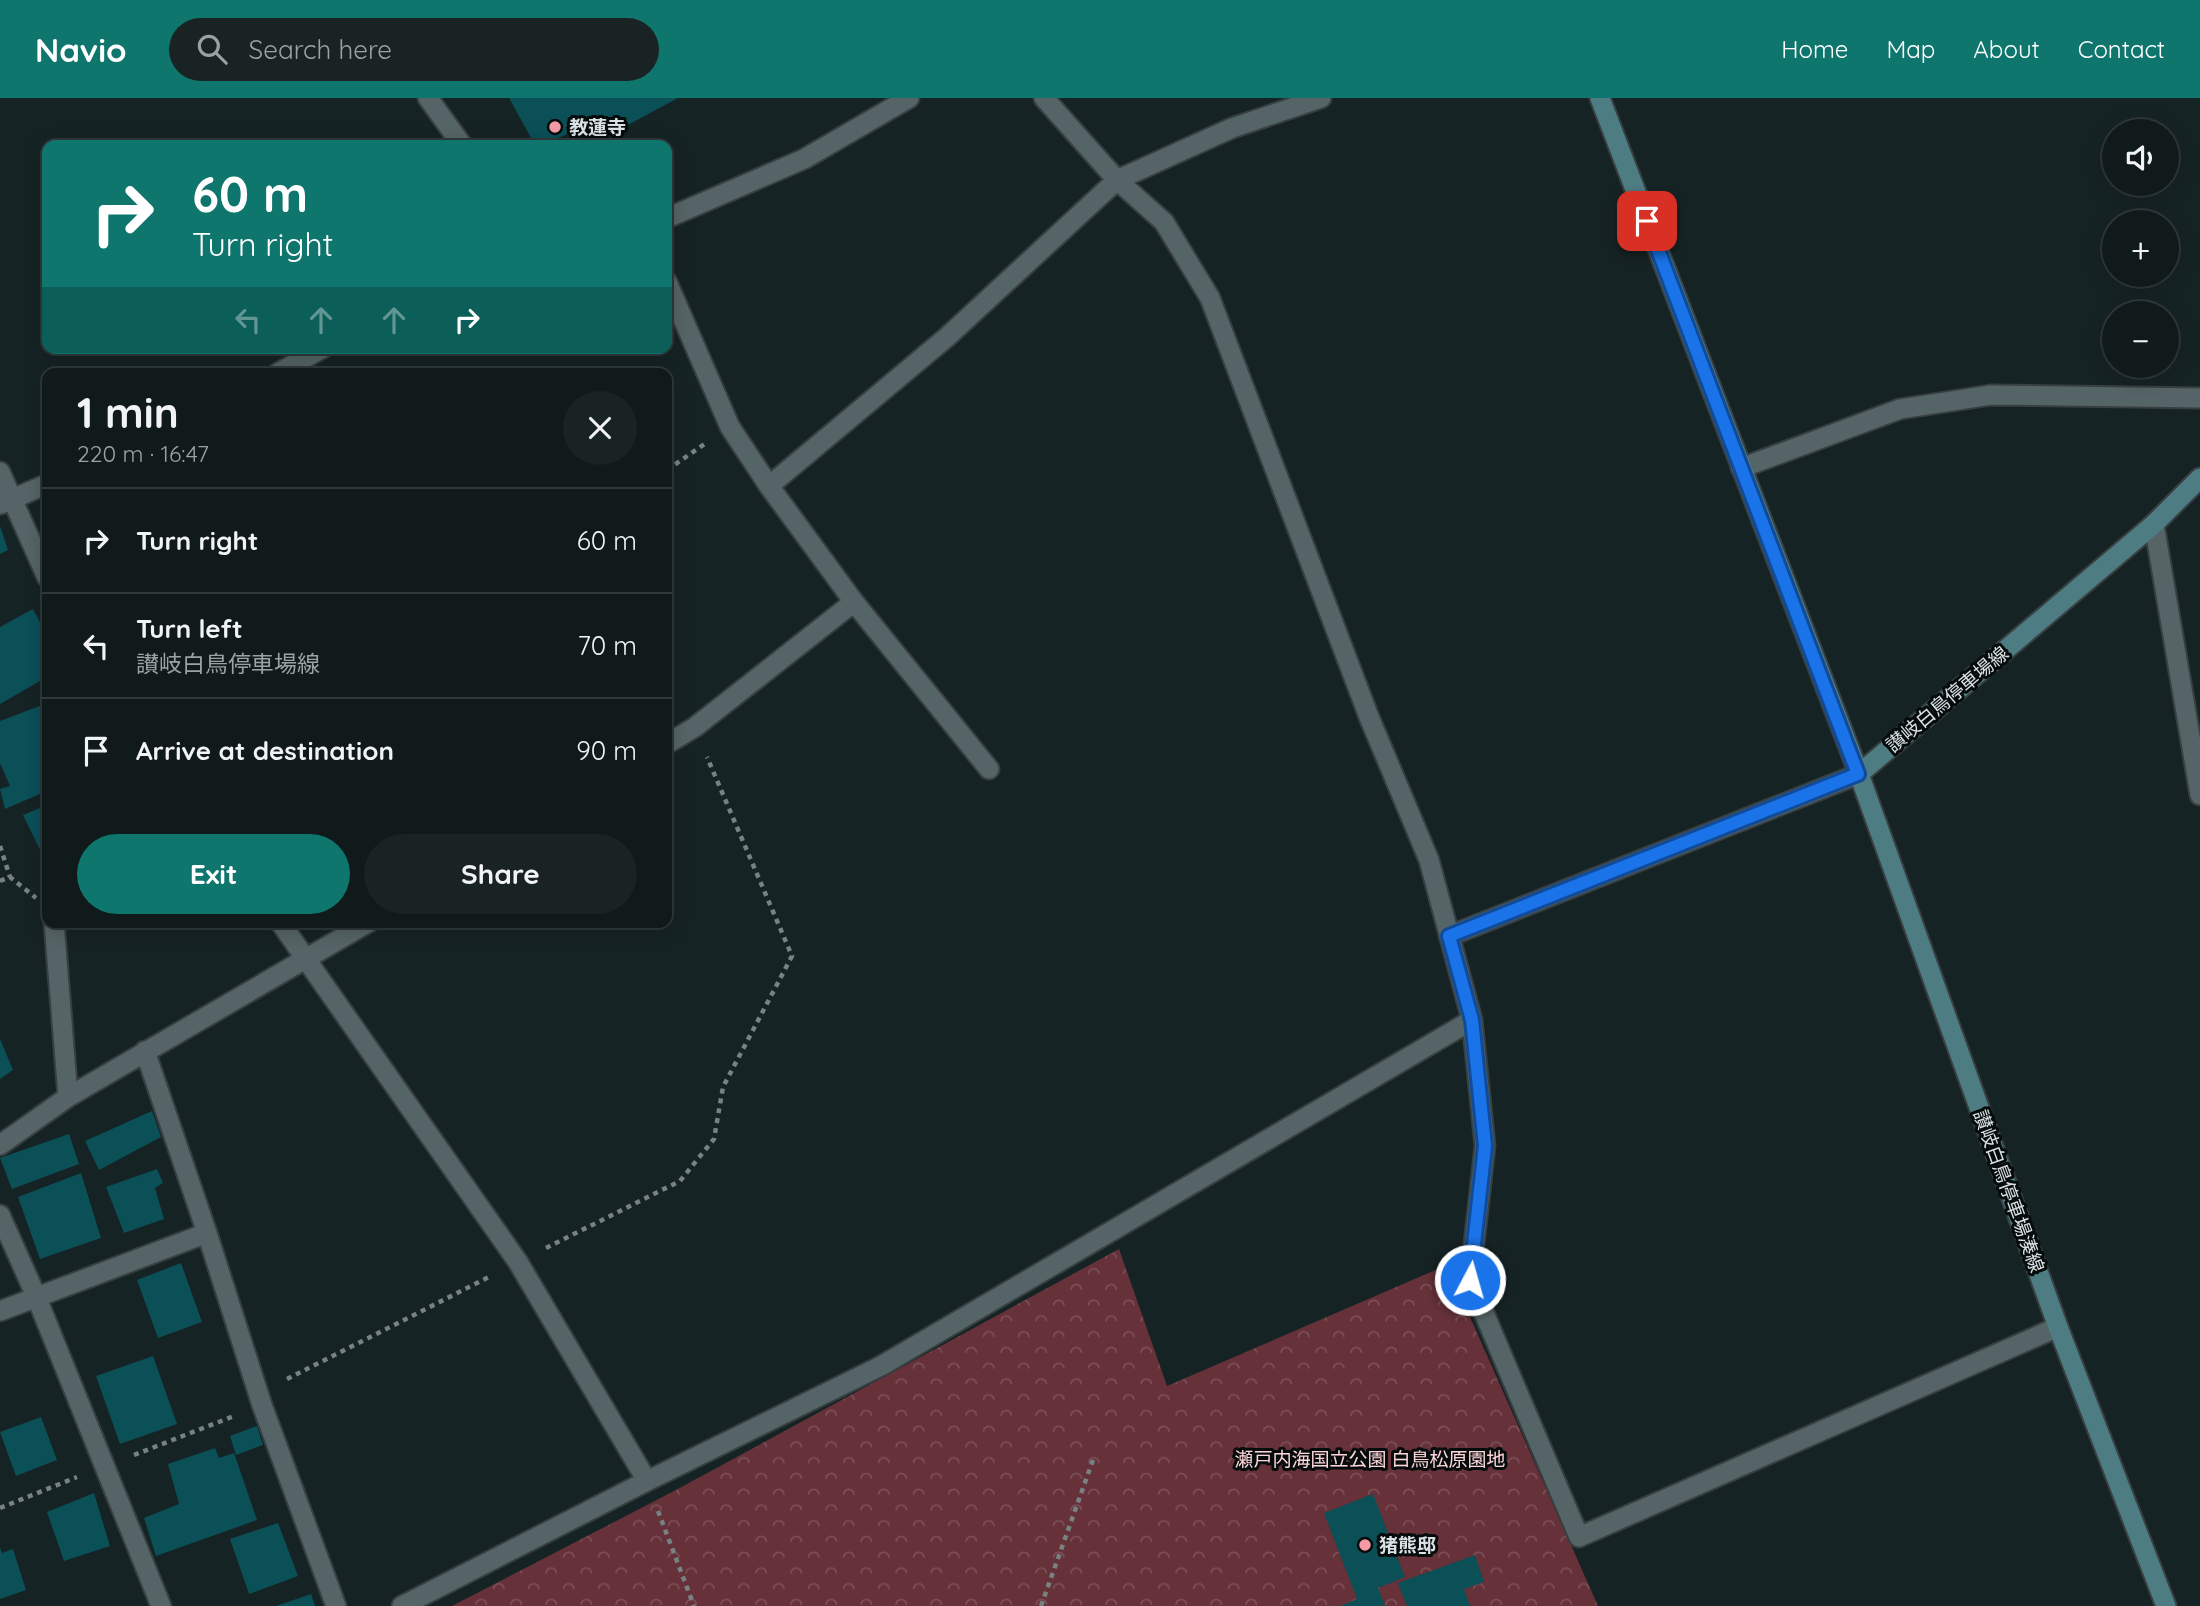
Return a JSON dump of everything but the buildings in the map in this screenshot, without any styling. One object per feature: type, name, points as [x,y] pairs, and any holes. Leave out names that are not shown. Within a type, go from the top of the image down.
[{"type":"main road","points":[[1600,98],[1858,774]]},
{"type":"main road","name":"讃岐白鳥停車場線","points":[[1858,774],[2154,524],[2200,478]]},
{"type":"main road","name":"讃岐白鳥停車場湊線","points":[[1858,774],[2059,1327],[2166,1606]]},
{"type":"street","points":[[428,98],[458,140]]},
{"type":"street","points":[[672,216],[804,159],[909,98]]},
{"type":"street","points":[[1044,98],[1117,180],[1164,222],[1210,298],[1370,717],[1429,860],[1472,1020],[1485,1146],[1470,1280],[1578,1537],[2059,1327]]},
{"type":"street","points":[[769,486],[947,337],[1117,180],[1232,128],[1321,98]]},
{"type":"street","points":[[672,294],[730,427],[769,486],[854,602],[989,769]]},
{"type":"street","points":[[287,368],[312,354]]},
{"type":"street","points":[[1741,468],[1900,409],[1991,396],[2200,398]]},
{"type":"street","points":[[0,472],[6,502],[42,568]]},
{"type":"street","points":[[6,502],[42,486]]},
{"type":"street","points":[[2154,524],[2200,795]]},
{"type":"street","points":[[672,741],[695,727],[854,602]]},
{"type":"street","points":[[1449,936],[1858,774]]},
{"type":"street","points":[[54,928],[68,1097]]},
{"type":"street","points":[[284,928],[518,1262],[647,1481]]},
{"type":"street","points":[[0,1145],[68,1097],[358,928]]},
{"type":"street","points":[[402,1606],[881,1366],[1472,1020]]},
{"type":"street","points":[[145,1051],[208,1233],[262,1405],[336,1606]]},
{"type":"street","points":[[0,1215],[36,1296],[161,1606]]},
{"type":"street","points":[[0,1311],[208,1233]]},
{"type":"path","points":[[672,467],[730,427]]},
{"type":"path","points":[[0,846],[10,877],[38,900]]},
{"type":"path","points":[[0,881],[10,877]]},
{"type":"path","points":[[1041,1606],[1093,1460]]},
{"type":"path","points":[[647,1481],[694,1606]]},
{"type":"green space","name":"瀬戸内海国立公園 白鳥松原園地","points":[[1119,1249],[1167,1386],[1447,1265],[1598,1606],[452,1606],[676,1490]]},
{"type":"place","name":"教蓮寺","points":[[555,127]]},
{"type":"place","name":"猪熊邸","points":[[1365,1545]]},
{"type":"route","points":[[1470,1280],[1485,1146],[1472,1020],[1449,936],[1858,774],[1647,221]]}]
